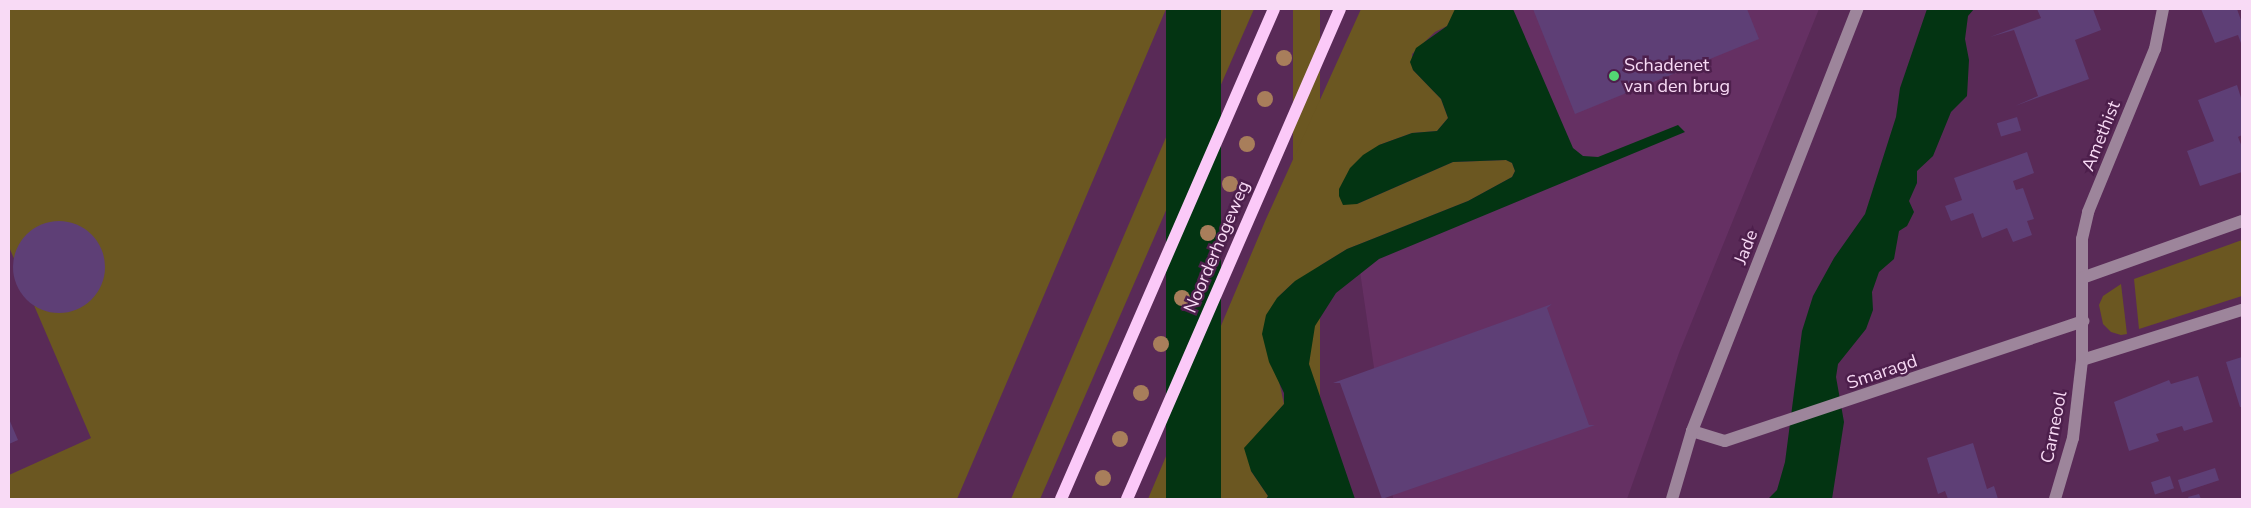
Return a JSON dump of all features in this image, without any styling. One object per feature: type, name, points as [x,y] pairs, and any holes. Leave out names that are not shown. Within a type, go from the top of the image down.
[{"type":"main road","points":[[1061,499],[1274,9]]},
{"type":"main road","name":"Noorderhogeweg","points":[[1126,499],[1340,9]]},
{"type":"street","name":"Jade","points":[[1672,499],[1692,431],[1857,9]]},
{"type":"street","name":"Amethist","points":[[2082,278],[2082,239],[2088,212],[2156,48],[2163,9]]},
{"type":"street","points":[[2242,221],[2082,278],[2082,360],[2242,310]]},
{"type":"street","name":"Smaragd","points":[[1692,431],[1725,441],[1854,400],[2082,321]]},
{"type":"street","name":"Carneool","points":[[2055,499],[2073,438],[2082,360]]},
{"type":"shaded area","points":[[9,9],[1166,9],[957,499],[9,499],[9,475],[91,438],[9,247]]},
{"type":"shaded area","points":[[1166,9],[1221,9],[1221,499],[1166,499]]},
{"type":"shaded area","points":[[1221,9],[1254,9],[1040,499],[1011,499]]},
{"type":"shaded area","points":[[1293,9],[1320,9],[1320,499],[1293,499]]},
{"type":"shaded area","points":[[1361,9],[1455,9],[1455,13],[1447,26],[1435,32],[1412,54],[1413,70],[1441,99],[1448,118],[1437,131],[1412,133],[1379,145],[1357,204],[1453,162],[1506,160],[1512,163],[1515,171],[1512,177],[1468,201],[1347,249],[1295,281],[1277,298],[1279,381],[1284,404],[1270,421],[1251,471],[1268,496],[1266,499],[1148,499],[1266,219]]},
{"type":"shaded area","points":[[1455,9],[1513,9],[1573,148],[1583,156],[1598,157],[1678,125],[1685,132],[1379,259],[1336,293],[1315,326],[1309,364],[1355,499],[1266,499],[1268,496],[1251,471],[1244,448],[1284,404],[1284,393],[1269,362],[1262,334],[1266,315],[1277,298],[1295,281],[1347,249],[1468,201],[1512,177],[1515,171],[1512,163],[1506,160],[1453,162],[1357,204],[1343,205],[1339,196],[1339,189],[1350,168],[1363,155],[1379,145],[1412,133],[1437,131],[1448,118],[1441,99],[1413,70],[1410,62],[1416,48],[1447,26]]},
{"type":"shaded area","points":[[1497,9],[1819,9],[1679,353],[1627,499],[1388,499],[1393,498],[1350,203]]},
{"type":"shaded area","points":[[1927,9],[1974,9],[1968,16],[1965,39],[1969,60],[1967,96],[1951,112],[1933,156],[1917,171],[1917,183],[1909,201],[1914,212],[1907,226],[1899,231],[1894,259],[1879,272],[1872,292],[1873,310],[1866,329],[1838,364],[1836,377],[1844,422],[1832,499],[1768,499],[1777,490],[1785,462],[1802,331],[1813,296],[1834,258],[1865,214],[1896,117],[1900,88]]},
{"type":"shaded area","points":[[2242,240],[2242,296],[2139,329],[2134,279]]},
{"type":"shaded area","points":[[2121,284],[2127,334],[2121,335],[2111,332],[2103,324],[2099,305],[2103,296]]},
{"type":"building","name":"Schadenet van den brug","points":[[1533,9],[1747,9],[1759,39],[1575,114]]},
{"type":"building","points":[[2037,9],[2093,9],[2101,30],[2075,40],[2089,79],[2015,106],[2038,96],[2014,30],[1990,37],[2041,18]]},
{"type":"building","points":[[2201,9],[2237,9],[2242,23],[2242,46],[2238,35],[2215,43]]},
{"type":"building","points":[[2237,85],[2242,101],[2242,135],[2238,137],[2242,147],[2242,172],[2200,186],[2187,151],[2214,141],[2198,100]]},
{"type":"building","points":[[2017,117],[2021,130],[2001,137],[1997,123]]},
{"type":"building","points":[[2027,152],[2034,173],[2013,181],[2016,190],[2023,188],[2034,219],[2027,221],[2032,235],[2013,242],[2007,228],[1982,238],[1973,213],[1951,221],[1945,206],[1962,200],[1954,178]]},
{"type":"building","points":[[59,221],[77,225],[91,235],[101,249],[105,267],[101,285],[91,299],[77,309],[59,313],[41,309],[27,299],[17,285],[13,267],[17,249],[27,235],[41,225]]},
{"type":"building","points":[[1552,304],[1547,308],[1589,425],[1595,425],[1382,499],[1340,383],[1333,383]]},
{"type":"building","points":[[2242,357],[2242,407],[2240,407],[2226,362]]},
{"type":"building","points":[[2198,376],[2213,422],[2184,431],[2182,426],[2156,434],[2159,441],[2129,451],[2114,402],[2169,380],[2171,384]]},
{"type":"building","points":[[9,419],[18,440],[9,444]]},
{"type":"building","points":[[1973,443],[1987,489],[1994,486],[1998,499],[1948,499],[1945,491],[1938,494],[1927,458]]},
{"type":"building","points":[[2215,468],[2219,480],[2182,492],[2178,480]]},
{"type":"building","points":[[2170,476],[2174,488],[2155,495],[2151,482]]},
{"type":"building","points":[[2199,494],[2201,499],[2189,499],[2188,497]]},
{"type":"place","name":"Schadenet van den brug","points":[[1614,76]]}]
